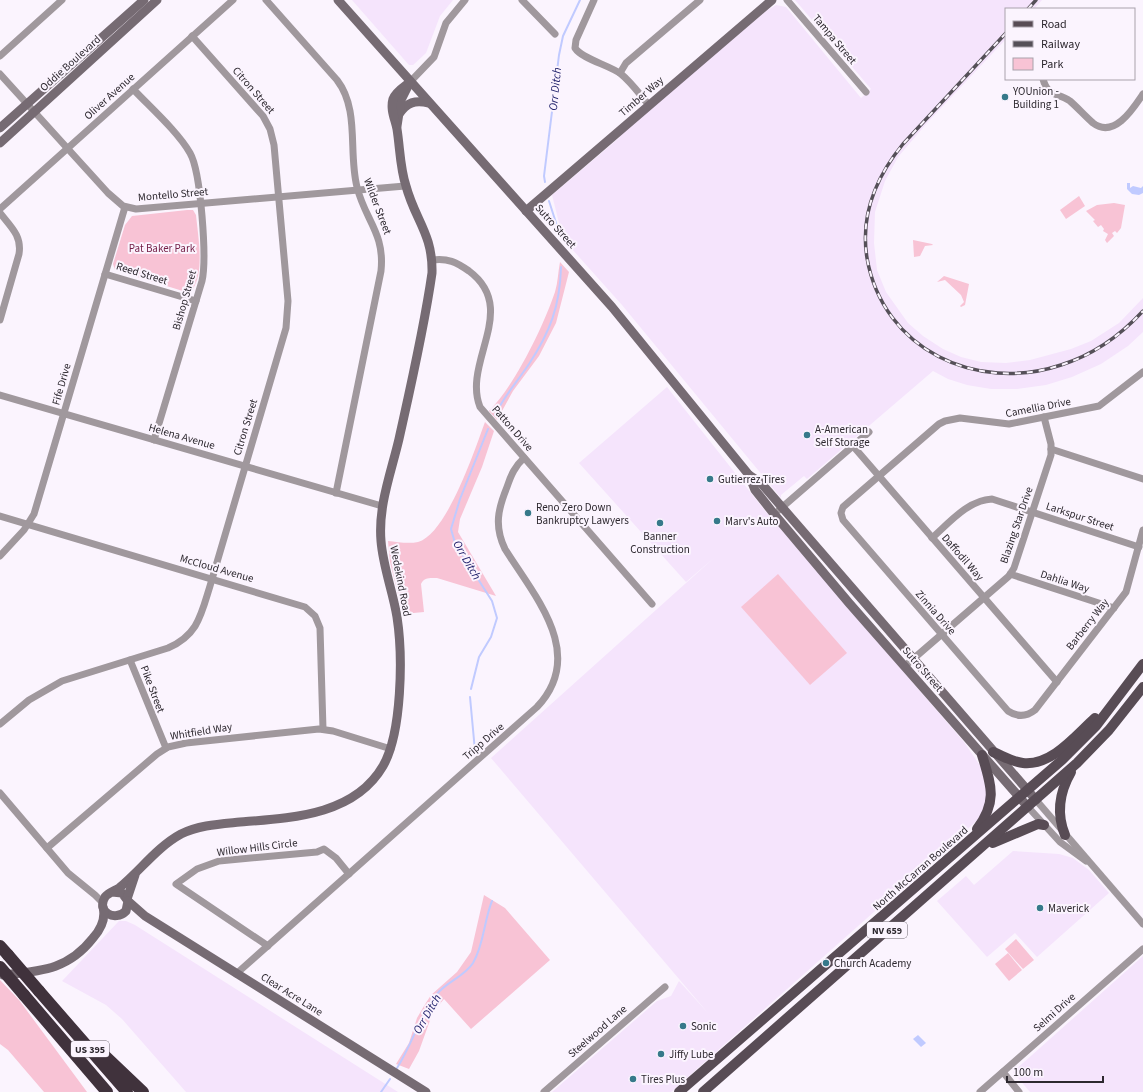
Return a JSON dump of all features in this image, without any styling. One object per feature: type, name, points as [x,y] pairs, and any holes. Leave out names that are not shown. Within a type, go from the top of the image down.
[{"type":"highway","name":"US 395","points":[[4,950],[127,1092]]},
{"type":"highway","name":"US 395","points":[[0,967],[107,1092]]},
{"type":"highway","points":[[52,1006],[143,1092]]},
{"type":"highway","points":[[56,1033],[98,1092]]},
{"type":"main road","name":"North McCarran Boulevard","points":[[680,1092],[1024,794],[1079,743],[1121,695],[1143,664]]},
{"type":"main road","name":"NV 659","points":[[703,1092],[1077,764],[1109,730],[1143,687]]},
{"type":"main road","points":[[994,752],[1022,763],[1042,760],[1059,750],[1121,695]]},
{"type":"main road","points":[[962,847],[984,820],[991,802],[991,785],[982,755]]},
{"type":"main road","points":[[1065,835],[1059,816],[1061,795],[1067,779],[1077,764]]},
{"type":"main road","points":[[980,849],[1038,824],[1044,825]]},
{"type":"street","points":[[0,56],[62,0]]},
{"type":"street","name":"Oddie Boulevard","points":[[0,128],[144,0]]},
{"type":"street","name":"Oddie Boulevard","points":[[0,143],[157,0]]},
{"type":"street","name":"Oliver Avenue","points":[[0,209],[233,0]]},
{"type":"street","name":"Wilder Street","points":[[266,0],[337,80],[345,92],[349,107],[358,189],[379,239],[382,263],[336,493]]},
{"type":"street","name":"Sutro Street","points":[[338,0],[612,307],[749,475],[761,483],[913,660],[973,727],[994,752],[1032,804],[1065,835],[1143,924]]},
{"type":"street","name":"Wedekind Road","points":[[111,892],[135,875],[170,842],[191,830],[214,825],[300,816],[326,809],[350,799],[374,780],[391,750],[399,685],[399,644],[396,616],[381,542],[382,506],[399,439],[430,288],[432,260],[426,231],[405,186],[397,127],[393,116],[393,100],[399,90],[410,82],[434,57],[446,23],[465,0]]},
{"type":"street","points":[[522,0],[555,34]]},
{"type":"street","points":[[594,0],[576,40],[575,48],[580,54],[607,65],[620,73],[649,105]]},
{"type":"street","points":[[620,73],[626,63],[700,0]]},
{"type":"street","name":"Timber Way","points":[[526,211],[772,0]]},
{"type":"street","name":"Tampa Street","points":[[787,0],[866,92]]},
{"type":"street","name":"Citron Street","points":[[0,724],[29,700],[53,685],[78,675],[168,648],[187,637],[199,620],[213,579],[288,315],[272,136],[267,122],[192,36]]},
{"type":"street","name":"Montello Street","points":[[0,74],[28,103],[108,193],[125,207],[136,209],[405,186]]},
{"type":"street","points":[[1043,80],[1045,88],[1052,94],[1068,100],[1100,127],[1109,126],[1123,120],[1143,94]]},
{"type":"street","name":"Wedekind Road","points":[[397,127],[401,100],[410,82]]},
{"type":"street","name":"Bishop Street","points":[[133,89],[191,154],[198,175],[205,265],[196,301],[154,440]]},
{"type":"street","points":[[399,114],[408,103],[420,101],[429,103]]},
{"type":"street","name":"Fife Drive","points":[[0,556],[29,525],[34,514],[125,207]]},
{"type":"street","points":[[0,214],[17,234],[20,243],[19,254],[0,320]]},
{"type":"street","name":"Patton Drive","points":[[432,260],[447,259],[459,264],[479,280],[487,292],[491,314],[476,384],[477,399],[484,413],[652,604]]},
{"type":"street","name":"Reed Street","points":[[105,274],[196,301]]},
{"type":"street","name":"Camellia Drive","points":[[841,513],[842,508],[939,424],[960,418],[1002,425],[1099,406],[1143,372]]},
{"type":"street","name":"Helena Avenue","points":[[0,395],[382,506]]},
{"type":"street","name":"Blazing Star Drive","points":[[905,666],[984,598],[1010,574],[1016,564],[1033,512],[1051,448],[1044,417]]},
{"type":"street","points":[[774,514],[869,432]]},
{"type":"street","name":"Daffodil Way","points":[[853,446],[1057,682]]},
{"type":"street","points":[[1051,448],[1143,479]]},
{"type":"street","name":"Tripp Drive","points":[[236,974],[537,708],[551,688],[558,662],[556,639],[545,614],[503,545],[497,524],[499,506],[513,472],[524,458]]},
{"type":"street","name":"Sutro Street","points":[[749,475],[755,490],[774,514],[905,666],[982,755],[1024,794]]},
{"type":"street","name":"Larkspur Street","points":[[932,538],[971,504],[984,499],[999,500],[1139,547]]},
{"type":"street","name":"Zinnia Drive","points":[[841,513],[843,520],[1008,711],[1013,714],[1023,716]]},
{"type":"street","name":"McCloud Avenue","points":[[0,516],[299,604],[316,616],[321,635],[323,729]]},
{"type":"street","name":"Barberry Way","points":[[1023,716],[1035,710],[1114,608],[1129,586],[1143,530]]},
{"type":"street","name":"Dahlia Way","points":[[1010,574],[1114,608]]},
{"type":"street","name":"Pike Street","points":[[130,660],[166,748]]},
{"type":"street","points":[[963,732],[968,731],[973,727]]},
{"type":"street","name":"Whitfield Way","points":[[47,848],[166,748],[186,743],[323,729],[391,750]]},
{"type":"street","points":[[0,793],[74,879],[91,891],[103,905],[107,914],[121,915]]},
{"type":"street","name":"Sutro Street","points":[[1032,804],[1044,825],[1065,847],[1093,866]]},
{"type":"street","name":"Willow Hills Circle","points":[[268,946],[176,884],[197,868],[219,861],[317,852],[324,849],[336,858],[349,874]]},
{"type":"street","name":"Wedekind Road","points":[[127,900],[135,875]]},
{"type":"street","points":[[91,891],[122,893],[127,900],[127,907],[121,915],[101,926]]},
{"type":"street","points":[[0,976],[39,971],[58,966],[78,955],[87,946],[101,926],[104,916],[103,905],[111,892]]},
{"type":"street","name":"Clear Acre Lane","points":[[127,900],[145,916],[426,1092]]},
{"type":"street","name":"Clear Acre Lane","points":[[121,915],[145,916]]},
{"type":"street","name":"Selmi Drive","points":[[980,1092],[1143,949]]},
{"type":"street","name":"Steelwood Lane","points":[[544,1092],[664,987]]},
{"type":"street","points":[[1003,1072],[1019,1092]]},
{"type":"shaded area","points":[[352,0],[453,0],[440,16],[426,53],[413,65],[409,65]]},
{"type":"shaded area","points":[[795,0],[1042,0],[1035,8],[1005,8],[1005,40],[927,123],[898,157],[885,181],[875,212],[874,243],[877,270],[886,292],[908,323],[923,336],[943,349],[961,357],[981,362],[1006,363],[1030,360],[1071,349],[1091,341],[1119,323],[1143,298],[1143,332],[1128,346],[1101,364],[1072,377],[1046,385],[1017,389],[991,389],[967,385],[948,379],[933,371],[807,479],[804,476],[781,495],[781,498],[622,305],[563,239],[552,195],[619,138],[623,132],[766,11],[776,5],[786,7],[861,98],[871,89]]},
{"type":"shaded area","points":[[667,387],[766,512],[964,742],[981,767],[989,792],[981,816],[972,825],[671,1092],[552,1092],[657,1001],[671,996],[679,981],[708,1013],[491,758],[715,557],[686,582],[579,463]]},
{"type":"shaded area","points":[[1013,851],[1059,854],[1073,858],[1089,870],[1109,893],[1037,957],[1015,933],[987,957],[937,901],[966,876],[974,885]]},
{"type":"shaded area","points":[[119,921],[126,921],[135,925],[398,1092],[186,1092],[122,1019],[106,1005],[62,981]]},
{"type":"shaded area","points":[[1143,956],[1143,1092],[1030,1092],[1013,1072]]},
{"type":"green space","points":[[1079,196],[1085,206],[1066,219],[1060,210]]},
{"type":"green space","points":[[1114,203],[1125,205],[1121,228],[1117,233],[1115,231],[1112,233],[1114,236],[1107,243],[1105,240],[1108,234],[1103,231],[1104,229],[1101,225],[1098,227],[1093,221],[1095,220],[1086,211],[1097,205]]},
{"type":"green space","name":"Pat Baker Park","points":[[193,210],[196,215],[200,254],[200,264],[196,283],[192,290],[186,292],[115,270],[113,264],[125,225],[132,216]]},
{"type":"green space","points":[[913,240],[933,245],[925,246],[920,256],[914,257]]},
{"type":"green space","points":[[560,262],[569,272],[556,323],[539,356],[513,391],[497,420],[489,411],[509,386],[536,338],[555,292]]},
{"type":"green space","points":[[944,276],[969,284],[965,305],[960,306],[964,302],[961,295],[945,280],[937,282]]},
{"type":"green space","points":[[485,422],[494,431],[482,467],[460,519],[458,532],[496,596],[437,578],[428,578],[421,584],[424,612],[403,614],[390,562],[388,541],[407,543],[418,542],[429,536],[439,524],[459,489]]},
{"type":"green space","points":[[778,574],[847,653],[810,685],[741,607]]},
{"type":"green space","points":[[484,895],[505,908],[550,960],[471,1029],[444,999],[433,1012],[419,1051],[409,1069],[396,1064],[409,1043],[417,1018],[431,995],[457,972],[471,952]]},
{"type":"green space","points":[[1016,939],[1034,960],[1023,969],[1005,949]]},
{"type":"green space","points":[[1008,953],[1022,970],[1009,981],[995,964]]},
{"type":"green space","points":[[0,980],[19,1000],[87,1092],[44,1092],[8,1050],[0,1044]]},
{"type":"water","points":[[1127,183],[1130,183],[1130,188],[1133,186],[1141,188],[1143,186],[1143,193],[1139,195],[1132,194],[1127,189]]},
{"type":"water","points":[[918,1035],[926,1043],[921,1047],[913,1039]]},
{"type":"waterway","name":"Orr Ditch","points":[[545,182],[544,176],[559,55],[563,36],[580,0]]},
{"type":"waterway","name":"Orr Ditch","points":[[549,201],[558,229]]},
{"type":"waterway","name":"Orr Ditch","points":[[495,415],[543,341],[548,330],[559,294],[561,267]]},
{"type":"waterway","name":"Orr Ditch","points":[[471,689],[479,657],[491,637],[497,618],[492,601],[455,543],[451,529],[460,499],[488,429]]},
{"type":"waterway","name":"Orr Ditch","points":[[470,697],[475,751]]},
{"type":"waterway","name":"Orr Ditch","points":[[397,1068],[425,1012],[436,995],[445,986],[465,972],[477,956],[492,901]]},
{"type":"waterway","name":"Orr Ditch","points":[[381,1092],[390,1079]]},
{"type":"railway","points":[[1029,8],[1036,0]]},
{"type":"railway","points":[[1005,34],[903,144],[893,157],[878,183],[868,212],[865,242],[867,258],[876,290],[892,317],[913,340],[938,356],[967,368],[998,373],[1029,372],[1073,361],[1105,344],[1125,329],[1143,311]]},
{"type":"place","name":"YOUnion - Building 1","points":[[1005,97]]},
{"type":"place","name":"A-American Self Storage","points":[[807,435]]},
{"type":"place","name":"Gutierrez Tires","points":[[710,479]]},
{"type":"place","name":"Reno Zero Down Bankruptcy Lawyers","points":[[528,513]]},
{"type":"place","name":"Marv's Auto","points":[[717,521]]},
{"type":"place","name":"Banner Construction","points":[[660,523]]},
{"type":"place","name":"Maverick","points":[[1040,908]]},
{"type":"place","name":"Church Academy","points":[[826,963]]},
{"type":"place","name":"Sonic","points":[[683,1026]]},
{"type":"place","name":"Jiffy Lube","points":[[661,1054]]},
{"type":"place","name":"Tires Plus","points":[[633,1079]]}]
